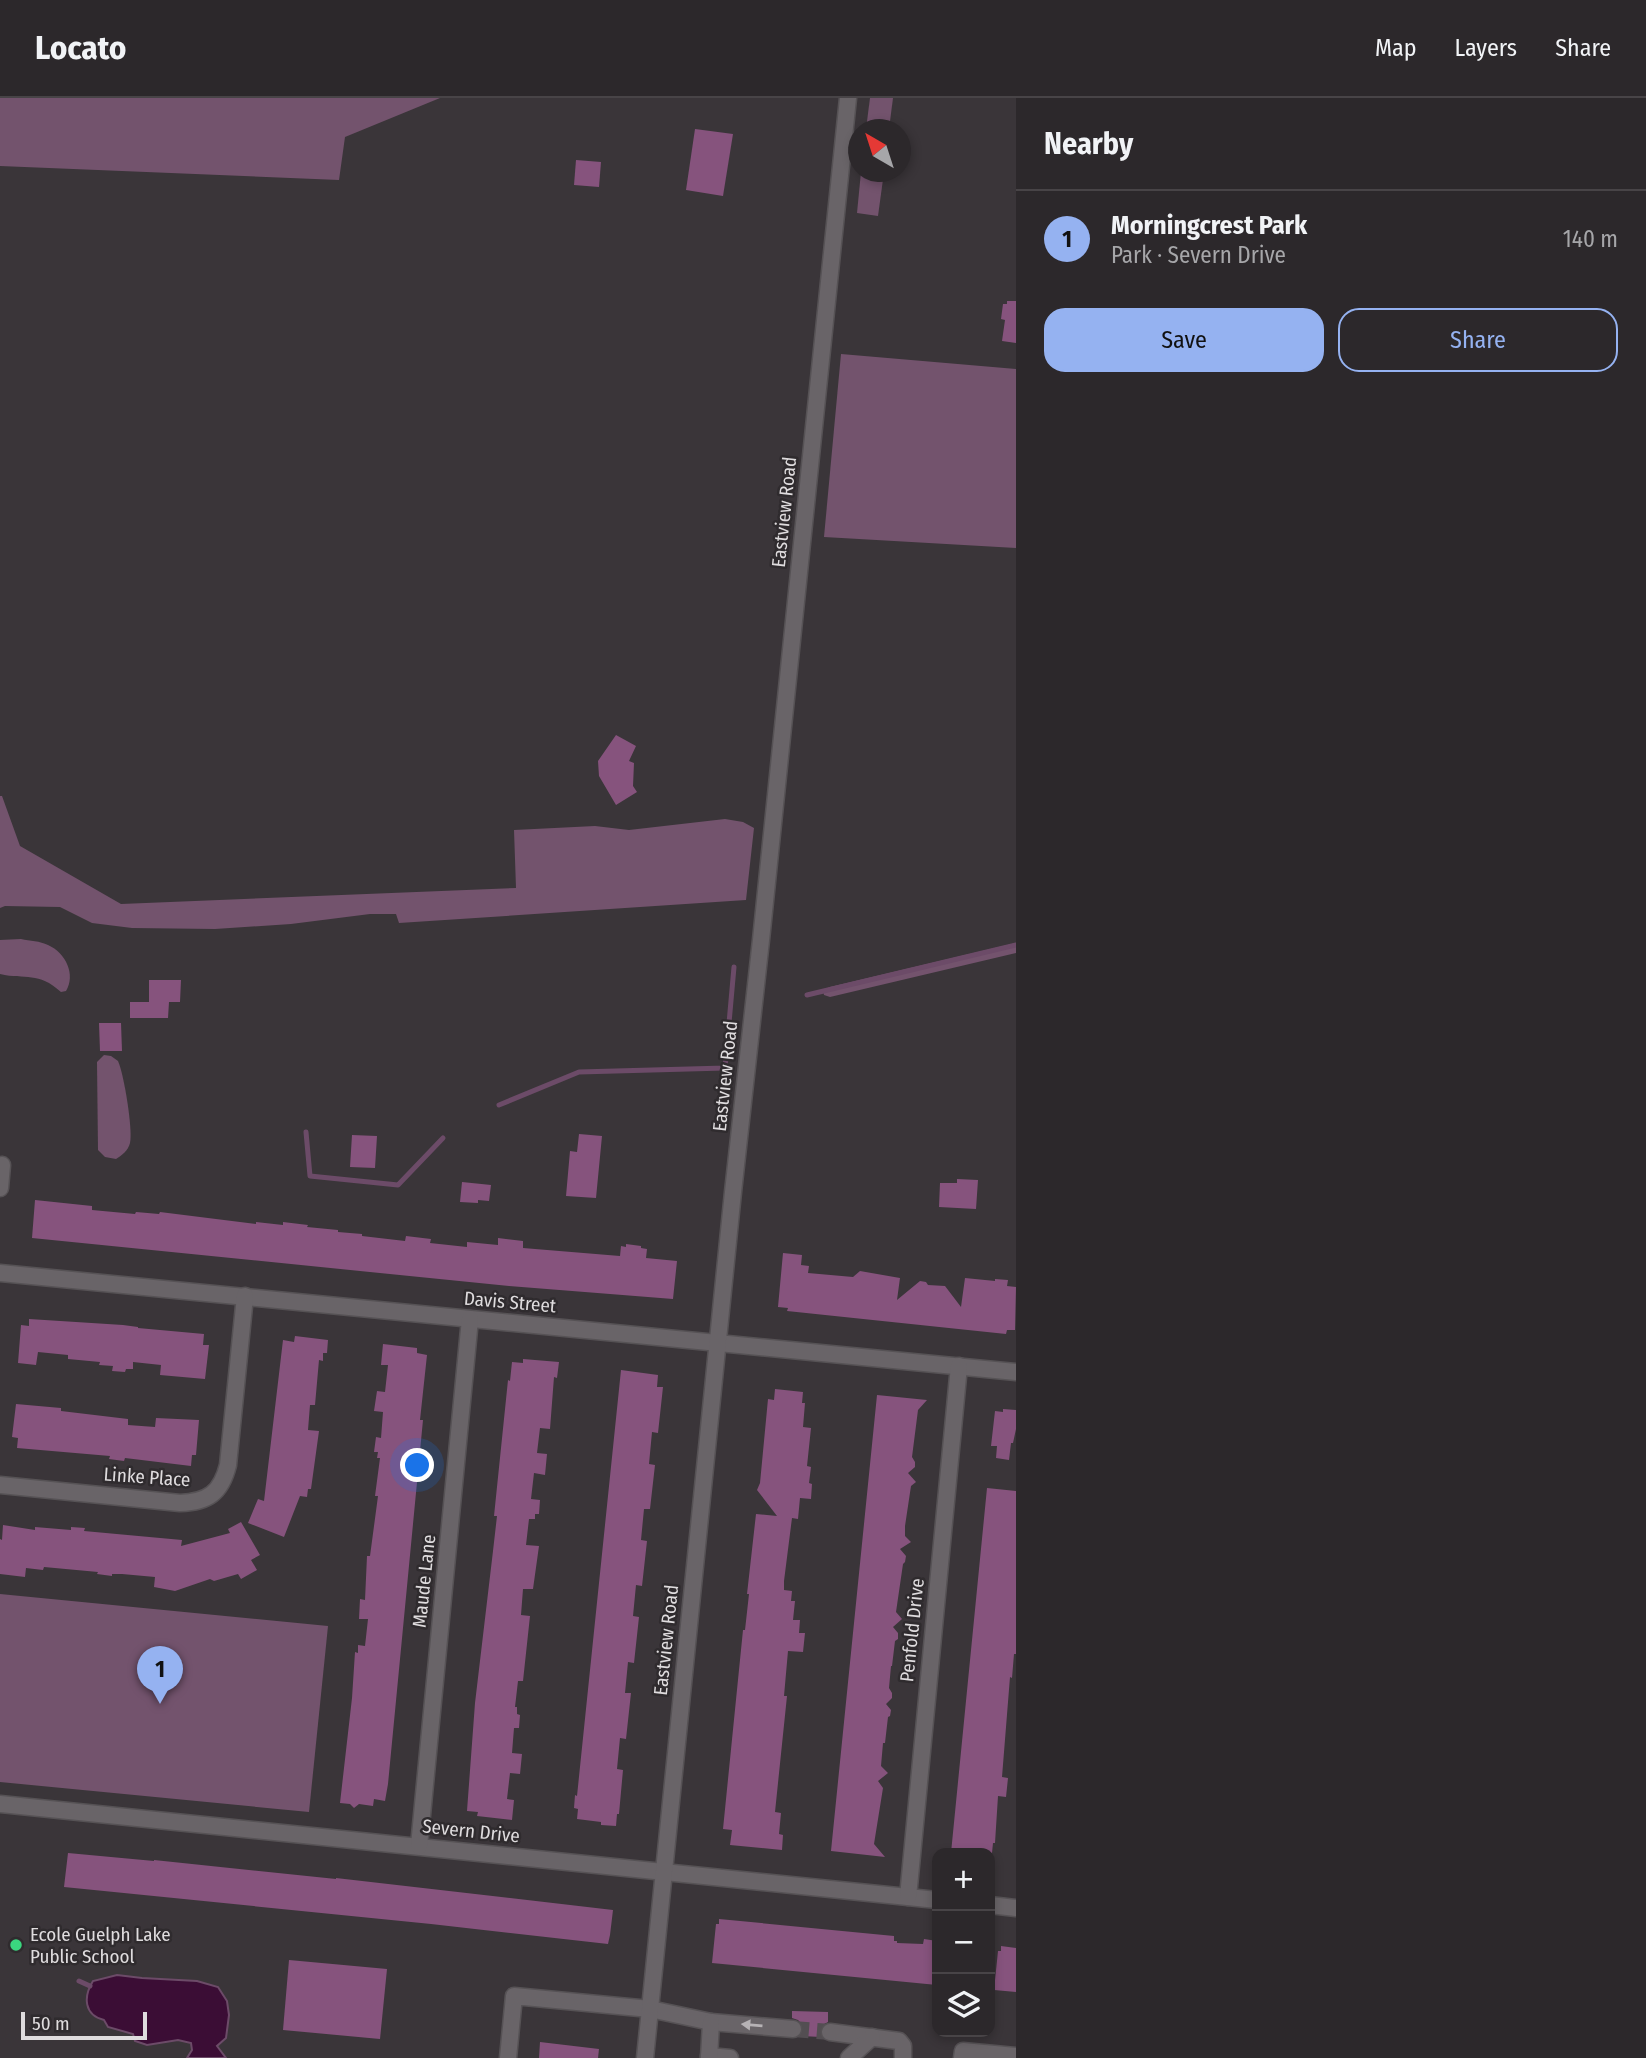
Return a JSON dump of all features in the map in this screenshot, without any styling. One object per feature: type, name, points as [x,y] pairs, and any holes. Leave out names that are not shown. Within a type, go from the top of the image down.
[{"type":"street","name":"Eastview Road","points":[[645,2058],[848,98]]},
{"type":"street","points":[[0,1188],[2,1165]]},
{"type":"street","name":"Davis Street","points":[[0,1273],[1016,1372]]},
{"type":"street","name":"Linke Place","points":[[0,1485],[180,1503],[206,1499],[220,1485],[228,1465],[245,1296]]},
{"type":"street","name":"Maude Lane","points":[[419,1846],[471,1319]]},
{"type":"street","name":"Penfold Drive","points":[[908,1897],[959,1366]]},
{"type":"street","name":"Severn Drive","points":[[0,1804],[932,1899]]},
{"type":"street","points":[[995,1906],[1016,1908]]},
{"type":"street","points":[[508,2058],[514,1996],[650,2009],[711,2022],[793,2029]]},
{"type":"street","points":[[711,2022],[709,2057],[730,2058]]},
{"type":"street","points":[[830,2032],[899,2041],[904,2046],[903,2058]]},
{"type":"street","points":[[849,2058],[872,2037]]},
{"type":"street","points":[[962,2058],[963,2051],[1016,2056]]},
{"type":"shaded area","points":[[0,98],[440,98],[345,137],[339,180],[0,166]]},
{"type":"shaded area","points":[[870,98],[893,98],[890,119],[867,119]]},
{"type":"shaded area","points":[[860,182],[883,182],[878,216],[857,213]]},
{"type":"shaded area","points":[[841,354],[1016,369],[1016,548],[824,537]]},
{"type":"shaded area","points":[[0,796],[20,846],[121,904],[516,888],[514,830],[595,826],[629,830],[725,819],[743,822],[754,828],[746,900],[399,923],[396,914],[370,914],[291,924],[215,929],[132,928],[92,923],[60,907],[0,908]]},
{"type":"shaded area","points":[[21,939],[45,944],[60,953],[68,965],[70,978],[66,991],[61,992],[53,985],[38,979],[0,974],[0,940]]},
{"type":"shaded area","points":[[1016,943],[1016,953],[830,997],[824,995],[823,990],[830,987]]},
{"type":"shaded area","points":[[104,1055],[118,1061],[129,1115],[130,1143],[126,1151],[116,1159],[105,1157],[98,1150],[97,1062]]},
{"type":"shaded area","points":[[0,1594],[328,1626],[309,1812],[0,1782]]},
{"type":"shaded area","points":[[117,1975],[197,1981],[218,1987],[227,2001],[229,2015],[226,2038],[217,2046],[226,2058],[187,2058],[192,2050],[191,2043],[178,2040],[147,2045],[135,2041],[133,2034],[108,2027],[104,2020],[97,2018],[89,2010],[88,1993],[93,1981]]},
{"type":"building","points":[[695,129],[733,134],[723,196],[686,190]]},
{"type":"building","points":[[576,160],[601,162],[599,187],[574,185]]},
{"type":"building","points":[[1007,301],[1016,301],[1016,343],[1002,341],[1005,320],[1001,319],[1003,304],[1007,304]]},
{"type":"building","points":[[616,735],[636,746],[629,761],[634,763],[633,786],[637,792],[616,805],[599,776],[598,761]]},
{"type":"building","points":[[149,980],[181,980],[180,1002],[169,1002],[168,1018],[130,1018],[130,1002],[149,1002]]},
{"type":"building","points":[[99,1023],[121,1023],[122,1051],[100,1051]]},
{"type":"building","points":[[579,1134],[602,1136],[596,1198],[566,1196],[570,1151],[577,1152]]},
{"type":"building","points":[[352,1135],[377,1136],[375,1168],[350,1167]]},
{"type":"building","points":[[957,1179],[978,1180],[976,1209],[939,1207],[940,1183],[957,1183]]},
{"type":"building","points":[[462,1182],[491,1185],[489,1201],[460,1202]]},
{"type":"building","points":[[35,1200],[135,1214],[160,1212],[256,1224],[283,1225],[283,1222],[362,1236],[405,1241],[406,1236],[431,1239],[430,1243],[467,1247],[467,1242],[498,1245],[498,1238],[523,1241],[523,1248],[620,1256],[621,1246],[641,1246],[647,1249],[646,1258],[677,1261],[673,1299],[509,1286],[32,1238]]},
{"type":"building","points":[[783,1253],[802,1255],[801,1265],[809,1266],[808,1273],[853,1277],[860,1271],[900,1278],[897,1300],[920,1281],[928,1285],[945,1286],[961,1307],[965,1278],[1008,1280],[1007,1286],[1016,1287],[1015,1330],[1007,1330],[1006,1334],[787,1311],[788,1308],[778,1307]]},
{"type":"building","points":[[29,1319],[204,1334],[203,1345],[209,1345],[205,1379],[160,1375],[161,1365],[133,1362],[133,1369],[126,1369],[125,1372],[112,1371],[113,1366],[99,1365],[100,1362],[68,1359],[68,1355],[38,1352],[36,1365],[18,1363],[21,1325],[29,1326]]},
{"type":"building","points":[[295,1336],[328,1340],[327,1353],[323,1353],[323,1361],[319,1360],[315,1405],[310,1405],[308,1430],[319,1431],[311,1489],[308,1489],[307,1497],[300,1496],[284,1537],[248,1523],[258,1499],[264,1501],[283,1340],[294,1342]]},
{"type":"building","points":[[383,1344],[417,1348],[417,1353],[427,1355],[420,1420],[423,1420],[385,1801],[374,1799],[373,1806],[359,1804],[354,1808],[350,1804],[340,1803],[355,1652],[358,1653],[358,1645],[365,1646],[368,1619],[359,1619],[360,1599],[365,1600],[367,1556],[370,1556],[378,1496],[375,1496],[380,1458],[377,1458],[378,1452],[374,1452],[376,1437],[381,1438],[383,1412],[374,1411],[377,1391],[385,1392],[388,1365],[381,1365]]},
{"type":"building","points":[[523,1359],[559,1362],[557,1378],[554,1377],[550,1429],[540,1428],[537,1453],[547,1454],[545,1475],[534,1473],[531,1499],[540,1500],[539,1514],[535,1514],[535,1519],[529,1519],[526,1545],[539,1546],[533,1589],[523,1589],[521,1615],[530,1616],[523,1681],[518,1681],[515,1707],[520,1715],[519,1728],[514,1728],[512,1753],[522,1754],[520,1774],[510,1773],[507,1799],[514,1800],[512,1820],[477,1816],[478,1812],[467,1811],[475,1703],[497,1516],[494,1516],[508,1380],[510,1381],[512,1362],[523,1363]]},
{"type":"building","points":[[621,1370],[658,1375],[657,1387],[663,1387],[658,1433],[652,1432],[649,1464],[655,1465],[650,1509],[644,1509],[641,1540],[647,1541],[642,1586],[636,1585],[633,1616],[639,1617],[634,1663],[628,1662],[625,1693],[631,1693],[626,1739],[620,1738],[617,1769],[623,1770],[616,1826],[577,1819],[578,1809],[574,1808]]},
{"type":"building","points":[[775,1389],[803,1392],[803,1427],[811,1428],[807,1466],[811,1467],[809,1483],[812,1484],[811,1499],[800,1498],[798,1519],[792,1518],[784,1581],[784,1590],[792,1591],[791,1601],[795,1601],[793,1620],[800,1620],[799,1633],[805,1633],[803,1652],[788,1651],[784,1696],[787,1696],[775,1812],[781,1813],[779,1834],[783,1835],[782,1850],[730,1845],[732,1830],[723,1829],[756,1514],[777,1516],[757,1490],[760,1483],[768,1399],[774,1400]]},
{"type":"building","points":[[877,1395],[927,1400],[918,1410],[912,1457],[915,1467],[908,1473],[916,1482],[911,1486],[905,1526],[905,1536],[911,1542],[900,1549],[906,1556],[896,1612],[902,1619],[893,1627],[898,1633],[898,1639],[895,1641],[891,1666],[889,1688],[892,1698],[886,1704],[891,1710],[881,1766],[888,1773],[878,1781],[883,1788],[874,1844],[885,1857],[831,1851]]},
{"type":"building","points":[[16,1404],[128,1419],[128,1425],[155,1427],[156,1418],[199,1420],[196,1455],[192,1455],[191,1466],[17,1448],[18,1438],[12,1437]]},
{"type":"building","points":[[1003,1409],[1016,1410],[1016,1429],[1009,1460],[996,1458],[997,1446],[991,1446],[995,1411],[1003,1412]]},
{"type":"building","points":[[987,1488],[1016,1491],[1016,1654],[1012,1678],[1010,1677],[1002,1777],[1008,1778],[1006,1797],[998,1796],[992,1848],[951,1848]]},
{"type":"building","points":[[241,1522],[260,1555],[251,1560],[257,1570],[241,1579],[238,1574],[214,1581],[210,1579],[175,1591],[154,1587],[155,1577],[122,1574],[112,1576],[97,1574],[98,1572],[44,1567],[43,1570],[26,1568],[25,1577],[0,1574],[0,1539],[2,1540],[3,1525],[35,1530],[35,1527],[71,1530],[71,1527],[85,1528],[84,1531],[182,1540],[181,1546],[230,1533],[228,1529]]},
{"type":"building","points":[[68,1853],[336,1878],[613,1910],[610,1935],[608,1944],[64,1887]]},
{"type":"building","points":[[719,1919],[894,1936],[897,1943],[923,1944],[924,1939],[932,1940],[932,1985],[712,1963],[716,1924],[719,1924]]},
{"type":"building","points":[[1001,1946],[1016,1948],[1016,1992],[995,1990],[998,1951],[1001,1951]]},
{"type":"building","points":[[289,1960],[387,1969],[380,2039],[283,2030]]},
{"type":"building","points":[[792,2011],[828,2012],[828,2022],[822,2025],[820,2030],[821,2037],[801,2036],[803,2025],[792,2018]]},
{"type":"building","points":[[540,2042],[599,2049],[598,2058],[539,2058]]},
{"type":"waterway","points":[[807,995],[1016,945]]},
{"type":"waterway","points":[[499,1105],[579,1072],[725,1068],[734,967]]},
{"type":"waterway","points":[[306,1132],[310,1176],[398,1185],[443,1138]]},
{"type":"waterway","points":[[79,1981],[90,1986]]},
{"type":"tunnel","points":[[793,2029],[830,2032]]},
{"type":"place","name":"Morningcrest Park","points":[[160,1704]]},
{"type":"place","name":"Ecole Guelph Lake Public School","points":[[16,1945]]}]
